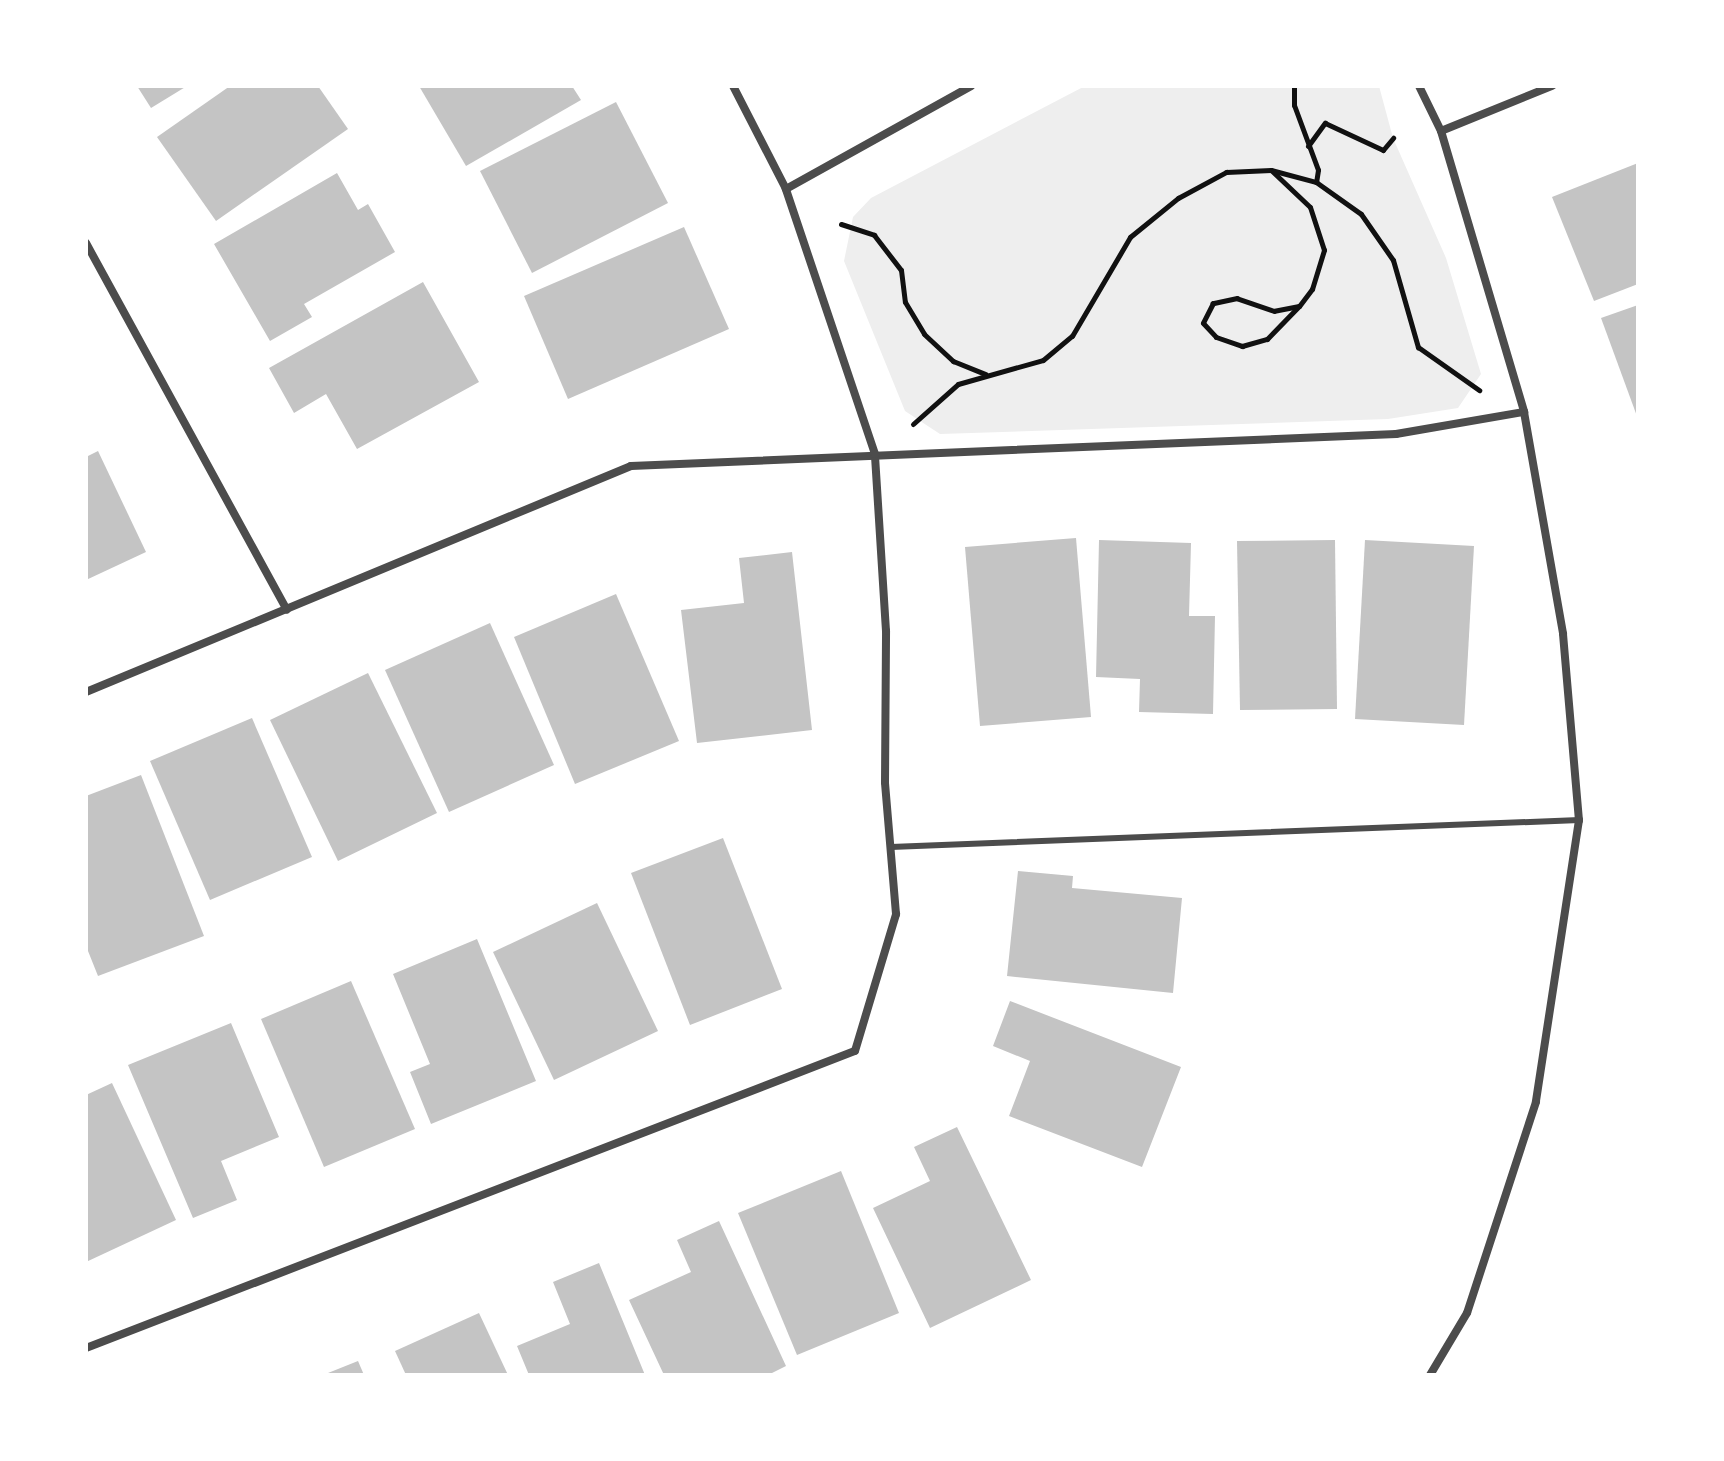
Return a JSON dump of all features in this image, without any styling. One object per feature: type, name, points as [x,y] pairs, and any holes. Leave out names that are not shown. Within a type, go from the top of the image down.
[{"type":"street","points":[[86,1348],[855,1051],[896,914],[891,847],[886,631],[875,454],[786,189],[733,86]]},
{"type":"street","points":[[786,189],[971,86]]},
{"type":"street","points":[[1419,86],[1441,131],[1524,412],[1563,634],[1579,820],[1536,1102],[1467,1313],[1430,1375]]},
{"type":"street","points":[[1441,131],[1552,86]]},
{"type":"street","points":[[86,243],[287,610]]},
{"type":"street","points":[[86,692],[631,466],[1396,434],[1524,412]]},
{"type":"lane","points":[[891,847],[1579,820]]},
{"type":"path","points":[[1294,86],[1294,105],[1318,170],[1316,182]]},
{"type":"path","points":[[1308,146],[1325,123],[1383,150],[1393,138]]},
{"type":"path","points":[[875,454],[958,384],[1043,360],[1072,336],[1130,237],[1178,198],[1226,172],[1271,170],[1316,182],[1361,214],[1393,260],[1418,347],[1458,379],[1524,412]]},
{"type":"path","points":[[1271,170],[1310,207],[1324,250],[1312,289],[1299,306],[1267,339],[1242,346],[1216,337],[1203,323],[1213,303],[1237,298],[1274,311],[1299,306]]},
{"type":"path","points":[[841,224],[874,235],[901,270],[905,302],[924,334],[953,361],[988,374]]},
{"type":"shaded area","points":[[1085,86],[1379,86],[1393,138],[1446,258],[1481,374],[1458,408],[1388,419],[940,434],[905,411],[844,261],[853,217],[871,198]]},
{"type":"building","points":[[137,86],[187,86],[151,108]]},
{"type":"building","points":[[230,86],[318,86],[348,129],[216,221],[157,137]]},
{"type":"building","points":[[419,86],[572,86],[581,100],[466,166]]},
{"type":"building","points":[[616,102],[668,203],[532,273],[480,171]]},
{"type":"building","points":[[1638,163],[1638,284],[1594,301],[1552,197]]},
{"type":"building","points":[[337,173],[358,210],[368,204],[395,252],[304,304],[312,317],[270,341],[214,244]]},
{"type":"building","points":[[684,227],[729,329],[568,399],[524,296]]},
{"type":"building","points":[[423,282],[479,382],[357,449],[326,394],[294,413],[269,368]]},
{"type":"building","points":[[1638,305],[1638,419],[1601,318]]},
{"type":"building","points":[[98,451],[146,552],[86,580],[86,457]]},
{"type":"building","points":[[1076,538],[1091,717],[980,726],[965,547]]},
{"type":"building","points":[[1099,540],[1191,543],[1189,616],[1215,616],[1213,714],[1139,712],[1140,679],[1096,677]]},
{"type":"building","points":[[1335,540],[1337,709],[1240,710],[1237,541]]},
{"type":"building","points":[[1365,540],[1474,546],[1464,725],[1355,719]]},
{"type":"building","points":[[792,552],[812,730],[697,743],[681,610],[744,603],[739,558]]},
{"type":"building","points":[[616,594],[679,741],[575,784],[514,637]]},
{"type":"building","points":[[490,623],[554,765],[449,812],[385,670]]},
{"type":"building","points":[[368,673],[437,813],[338,861],[270,720]]},
{"type":"building","points":[[252,718],[312,857],[210,900],[150,761]]},
{"type":"building","points":[[141,775],[204,936],[98,976],[86,946],[86,796]]},
{"type":"building","points":[[723,838],[782,989],[690,1025],[631,873]]},
{"type":"building","points":[[1018,871],[1073,876],[1072,888],[1182,898],[1173,993],[1007,976]]},
{"type":"building","points":[[597,903],[658,1031],[554,1080],[493,952]]},
{"type":"building","points":[[477,939],[536,1081],[431,1124],[410,1072],[430,1064],[393,974]]},
{"type":"building","points":[[351,981],[415,1129],[324,1167],[261,1019]]},
{"type":"building","points":[[1010,1001],[1181,1067],[1142,1167],[1009,1116],[1030,1061],[993,1046]]},
{"type":"building","points":[[231,1023],[279,1137],[221,1161],[237,1200],[193,1218],[128,1065]]},
{"type":"building","points":[[112,1083],[176,1220],[86,1262],[86,1095]]},
{"type":"building","points":[[957,1127],[1031,1280],[930,1328],[873,1208],[930,1181],[914,1147]]},
{"type":"building","points":[[841,1171],[899,1313],[797,1355],[738,1213]]},
{"type":"building","points":[[719,1221],[786,1366],[768,1375],[664,1375],[629,1300],[691,1272],[677,1240]]},
{"type":"building","points":[[599,1263],[645,1375],[529,1375],[517,1346],[570,1324],[553,1282]]},
{"type":"building","points":[[479,1313],[508,1375],[406,1375],[395,1351]]},
{"type":"building","points":[[358,1361],[364,1375],[323,1375]]}]
